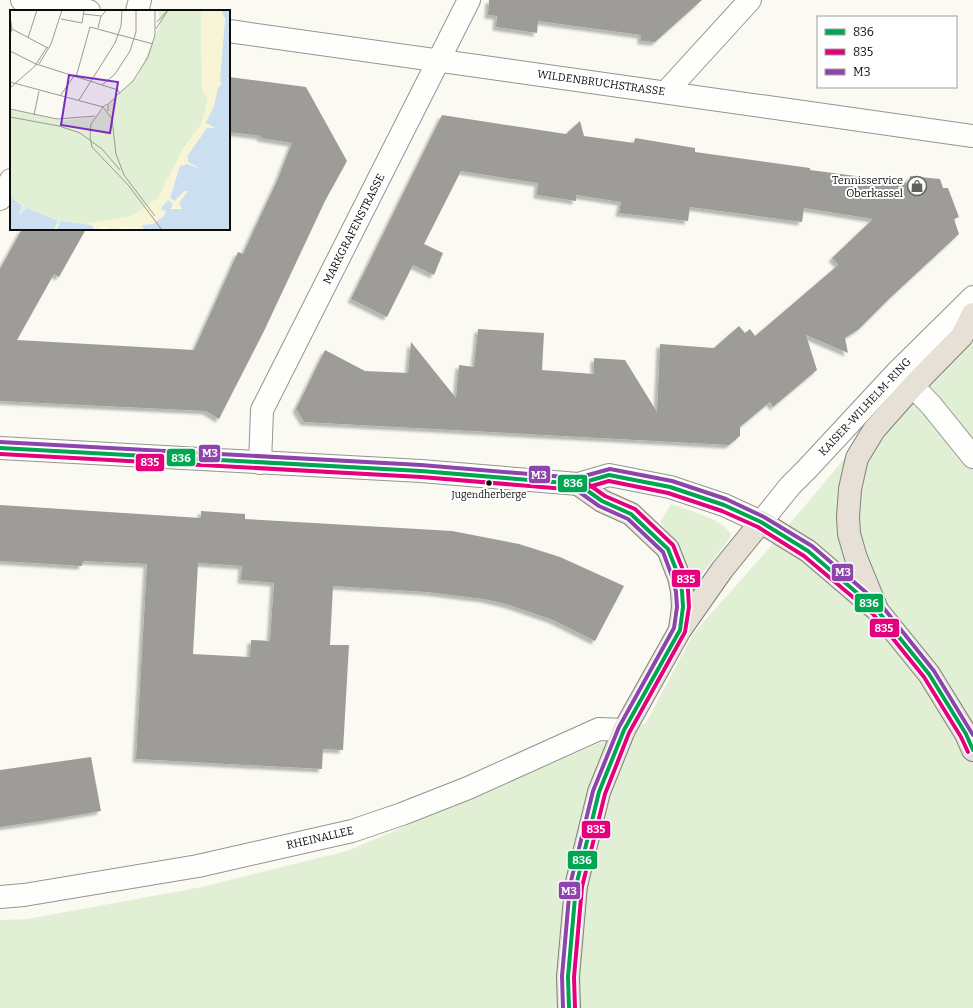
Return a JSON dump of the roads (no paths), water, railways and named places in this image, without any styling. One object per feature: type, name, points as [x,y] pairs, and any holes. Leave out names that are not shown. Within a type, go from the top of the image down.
[{"type":"highway","points":[[877,610],[856,558],[849,534],[848,518],[850,489],[857,458],[874,430],[913,386],[962,336],[973,314]]},
{"type":"highway","points":[[578,484],[602,501],[631,514],[668,549],[679,577],[682,591],[683,607],[680,630]]},
{"type":"highway","points":[[569,1008],[568,977],[576,886],[599,792],[624,730],[680,630],[722,570],[761,522],[808,551],[877,610],[929,674],[970,742]]},
{"type":"street","points":[[22,0],[83,10]]},
{"type":"street","points":[[137,10],[140,0]]},
{"type":"street","name":"MARKGRAFENSTRASSE","points":[[260,463],[262,410],[469,0]]},
{"type":"street","points":[[666,92],[750,0]]},
{"type":"street","name":"WILDENBRUCHSTRASSE","points":[[230,31],[973,136]]},
{"type":"street","points":[[0,199],[10,182]]},
{"type":"street","name":"KAISER-WILHELM-RING","points":[[761,522],[790,486],[898,371],[973,297]]},
{"type":"street","points":[[898,371],[932,405],[973,457]]},
{"type":"street","points":[[0,448],[421,471],[578,484],[609,475],[670,487],[724,505],[761,522]]},
{"type":"street","name":"RHEINALLEE","points":[[0,897],[24,895],[198,866],[352,830],[402,814],[468,788],[599,729],[624,730]]},
{"type":"place","name":"Tennisservice Oberkassel","points":[[917,186]]},
{"type":"place","name":"Jugendherberge","points":[[489,483]]}]
